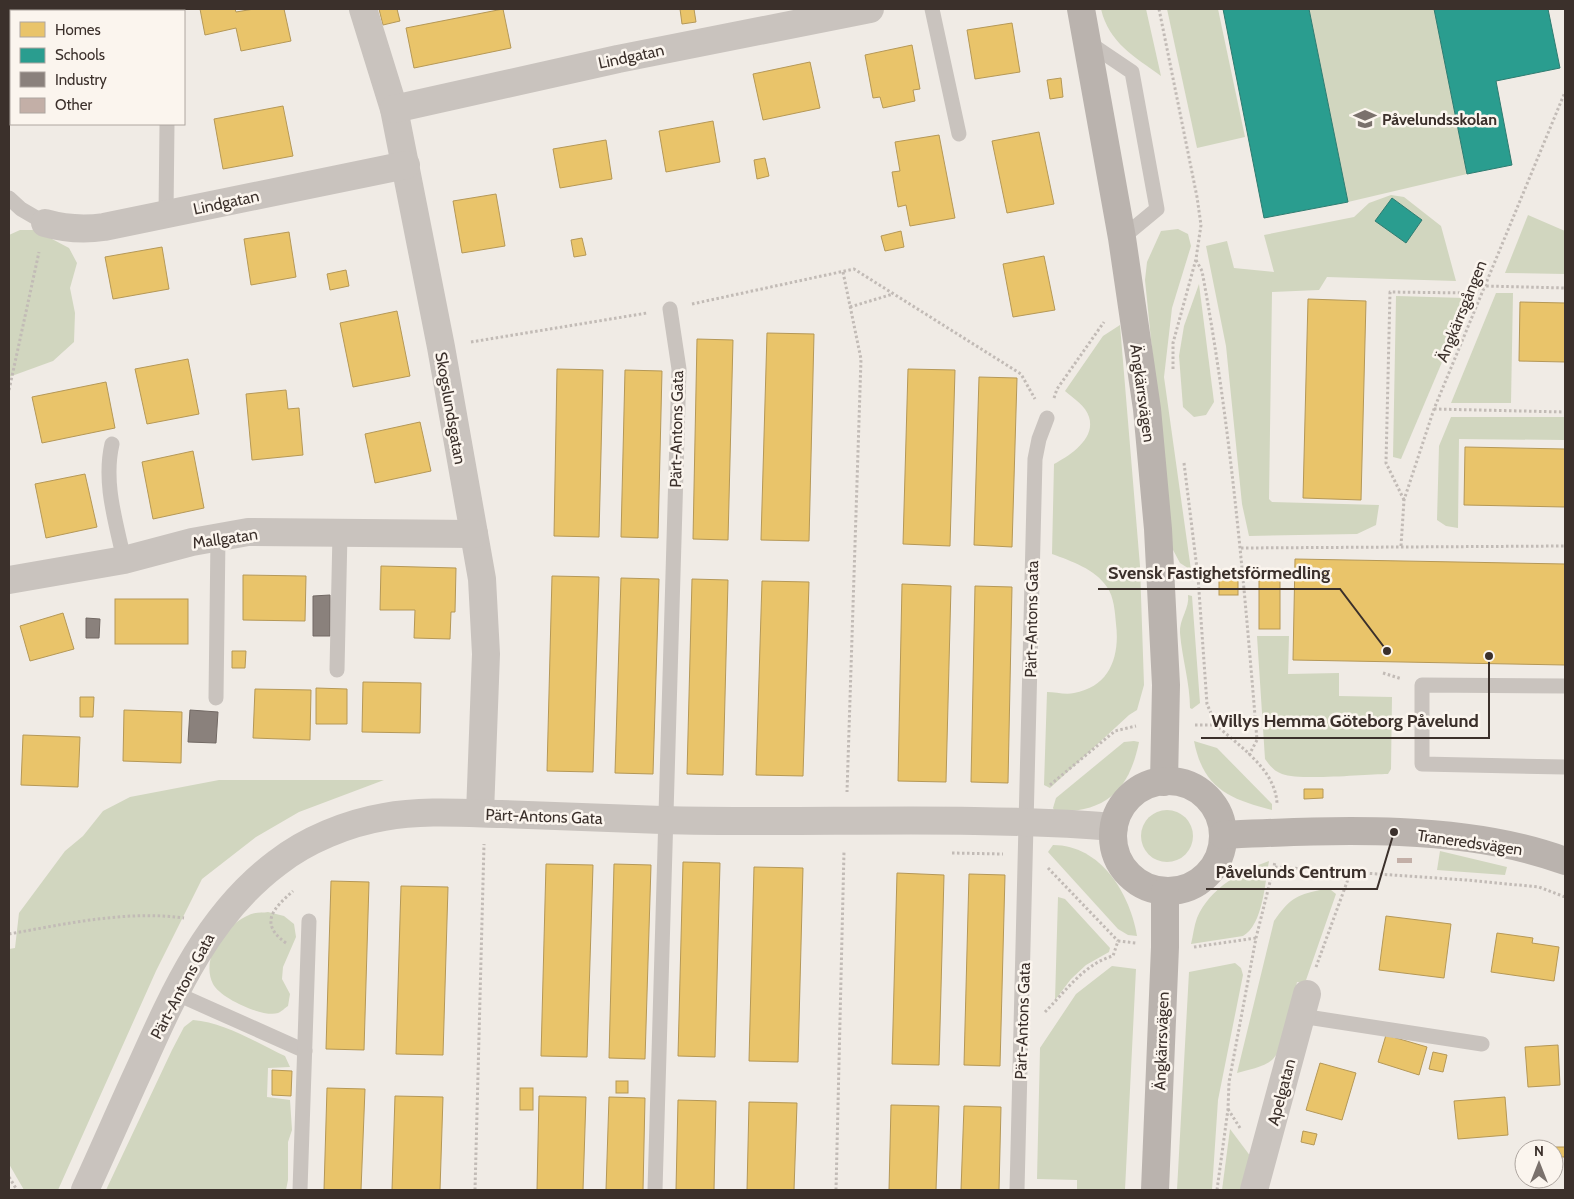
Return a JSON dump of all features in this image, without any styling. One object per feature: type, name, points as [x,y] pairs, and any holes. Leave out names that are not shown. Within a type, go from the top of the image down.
[{"type":"street","name":"Skogslundsgatan","points":[[363,9],[394,108],[474,534],[485,614],[480,814]]},
{"type":"street","name":"Ängkärrsvägen","points":[[1081,9],[1089,43],[1122,238],[1147,409],[1158,529],[1166,685],[1164,782]]},
{"type":"street","name":"Lindgatan","points":[[394,108],[618,59],[857,10]]},
{"type":"street","name":"Lindgatan","points":[[45,222],[62,228],[83,230],[406,165]]},
{"type":"street","name":"Mallgatan","points":[[9,580],[124,560],[218,537],[248,532],[474,534]]},
{"type":"street","points":[[1164,782],[1182,783],[1198,790],[1211,802],[1220,817],[1223,834],[1220,852],[1212,869],[1199,881],[1183,890],[1165,892],[1143,885],[1125,870],[1117,857],[1113,842],[1114,827],[1122,807],[1137,791],[1164,782]]},
{"type":"street","name":"Pärt-Antons Gata","points":[[85,1190],[175,993],[195,956],[217,923],[251,885],[279,861],[312,842],[348,826],[384,816],[426,812],[665,820],[1027,823],[1114,827]]},
{"type":"street","name":"Traneredsvägen","points":[[1223,834],[1428,834],[1506,844],[1565,861]]},
{"type":"street","name":"Ängkärrsvägen","points":[[1155,1190],[1165,947],[1165,892]]},
{"type":"street","name":"Apelgatan","points":[[1254,1190],[1304,1005]]},
{"type":"lane","points":[[932,9],[959,134]]},
{"type":"lane","points":[[1089,43],[1132,72],[1157,209],[1122,238]]},
{"type":"lane","points":[[166,214],[167,125]]},
{"type":"lane","points":[[9,198],[21,209],[45,222]]},
{"type":"lane","name":"Pärt-Antons Gata","points":[[655,1190],[678,369],[670,309]]},
{"type":"lane","name":"Pärt-Antons Gata","points":[[1018,1190],[1035,459],[1039,439],[1047,418]]},
{"type":"lane","points":[[112,444],[108,462],[108,477],[124,560]]},
{"type":"lane","points":[[337,670],[340,533]]},
{"type":"lane","points":[[216,698],[218,537]]},
{"type":"lane","points":[[1565,686],[1422,685],[1422,764],[1565,767]]},
{"type":"lane","points":[[300,1190],[309,921]]},
{"type":"lane","points":[[175,993],[305,1051]]},
{"type":"lane","points":[[1304,1005],[1482,1044]]},
{"type":"path","points":[[1159,9],[1201,225],[1196,259],[1173,343],[1174,373]]},
{"type":"path","name":"Ängkärrsgången","points":[[1401,546],[1404,500],[1434,409],[1565,92]]},
{"type":"path","points":[[9,390],[45,222]]},
{"type":"path","points":[[1196,259],[1202,271],[1217,352],[1241,548],[1257,740],[1249,756]]},
{"type":"path","points":[[440,347],[670,309],[854,269],[1021,374],[1047,418]]},
{"type":"path","points":[[843,272],[861,359],[848,793]]},
{"type":"path","points":[[1404,500],[1386,463],[1390,292],[1469,293],[1484,286],[1565,288]]},
{"type":"path","points":[[850,307],[894,294]]},
{"type":"path","points":[[1047,418],[1057,389],[1108,318],[1131,309]]},
{"type":"path","points":[[1434,409],[1565,412]]},
{"type":"path","points":[[1184,460],[1198,577],[1207,704],[1216,725]]},
{"type":"path","points":[[1241,548],[1565,546]]},
{"type":"path","points":[[1218,1190],[1229,1082],[1256,938],[1275,867],[1277,801]]},
{"type":"path","points":[[474,844],[494,844]]},
{"type":"path","points":[[475,1190],[484,844]]},
{"type":"path","points":[[835,850],[854,851]]},
{"type":"path","points":[[836,1190],[844,850]]},
{"type":"path","points":[[950,853],[1027,854]]},
{"type":"path","points":[[1048,867],[1118,941],[1165,947],[1194,947],[1256,938]]},
{"type":"path","points":[[1275,867],[1539,887],[1565,897]]},
{"type":"path","points":[[1304,1005],[1351,872]]},
{"type":"path","points":[[300,886],[275,908],[271,921],[276,936],[291,946],[308,951]]},
{"type":"path","points":[[9,934],[122,918],[162,915],[217,923]]},
{"type":"path","points":[[1022,1036],[1083,974],[1105,958],[1113,956],[1118,941]]},
{"type":"path","points":[[9,1177],[17,1190]]},
{"type":"green space","points":[[1101,9],[1146,9],[1161,76],[1132,55],[1116,40],[1105,21]]},
{"type":"green space","points":[[1167,9],[1218,9],[1245,137],[1197,148]]},
{"type":"green space","points":[[1309,9],[1434,9],[1467,174],[1348,202]]},
{"type":"green space","points":[[1391,195],[1404,197],[1441,226],[1456,281],[1327,277],[1319,290],[1272,292],[1269,499],[1272,502],[1379,505],[1376,525],[1357,534],[1249,536],[1242,504],[1226,346],[1206,246],[1227,241],[1234,268],[1274,272],[1264,235],[1354,217],[1369,203]]},
{"type":"green space","points":[[1528,215],[1565,231],[1565,274],[1505,273]]},
{"type":"green space","points":[[1178,229],[1188,234],[1191,246],[1172,308],[1164,377],[1191,570],[1180,563],[1172,548],[1145,280],[1147,262],[1161,231]]},
{"type":"green space","points":[[20,230],[35,230],[69,248],[77,263],[70,288],[75,313],[74,342],[53,361],[9,377],[9,235]]},
{"type":"green space","points":[[1199,284],[1214,402],[1206,415],[1194,417],[1183,407],[1179,356],[1184,326]]},
{"type":"green space","points":[[1496,293],[1513,293],[1511,403],[1451,403]]},
{"type":"green space","points":[[1396,296],[1465,298],[1448,348],[1401,459],[1393,457]]},
{"type":"green space","points":[[1120,325],[1140,566],[1144,685],[1137,710],[1129,715],[1050,788],[1044,785],[1047,692],[1071,694],[1086,690],[1096,684],[1110,668],[1114,658],[1117,636],[1114,605],[1107,587],[1089,570],[1052,554],[1054,464],[1080,446],[1089,432],[1090,425],[1085,409],[1065,391],[1103,336]]},
{"type":"green space","points":[[1451,417],[1565,417],[1565,440],[1459,439],[1458,528],[1446,526],[1437,520],[1439,446]]},
{"type":"green space","points":[[1188,595],[1192,596],[1200,703],[1192,709],[1190,708],[1189,689],[1180,633]]},
{"type":"green space","points":[[1257,636],[1289,636],[1288,674],[1339,673],[1339,696],[1392,697],[1391,769],[1388,774],[1303,777],[1282,774],[1270,766],[1265,759]]},
{"type":"green space","points":[[1194,741],[1217,748],[1272,804],[1272,810],[1243,801],[1220,789],[1211,781],[1204,770]]},
{"type":"green space","points":[[1124,742],[1139,742],[1129,774],[1112,795],[1101,803],[1088,808],[1055,812],[1053,808],[1056,798]]},
{"type":"green space","points":[[219,780],[384,780],[299,812],[256,837],[202,879],[156,971],[58,1190],[24,1190],[9,1164],[9,949],[15,948],[19,913],[65,851],[83,836],[103,811],[130,797]]},
{"type":"green space","points":[[1162,810],[1172,810],[1186,817],[1193,831],[1193,841],[1186,855],[1172,862],[1162,862],[1152,858],[1145,851],[1141,841],[1141,831],[1145,821],[1152,814]]},
{"type":"green space","points":[[1053,845],[1070,847],[1085,853],[1099,863],[1120,889],[1128,904],[1137,936],[1128,935],[1118,929],[1048,852]]},
{"type":"green space","points":[[1440,851],[1507,867],[1505,875],[1437,870]]},
{"type":"green space","points":[[1269,861],[1259,913],[1250,930],[1243,936],[1191,944],[1197,918],[1203,907],[1218,889],[1237,876]]},
{"type":"green space","points":[[1320,890],[1331,890],[1336,894],[1305,983],[1297,982],[1283,1043],[1270,1062],[1237,1073],[1274,921],[1284,908],[1298,896]]},
{"type":"green space","points":[[1058,897],[1065,899],[1110,948],[1109,952],[1086,965],[1071,979],[1055,1000]]},
{"type":"green space","points":[[268,912],[284,916],[294,924],[296,937],[283,967],[282,979],[290,994],[288,1006],[279,1012],[271,1014],[253,1010],[233,1001],[217,989],[213,984],[210,974],[212,953],[231,926],[249,915]]},
{"type":"green space","points":[[1235,963],[1241,968],[1243,975],[1218,1100],[1212,1190],[1177,1190],[1189,972]]},
{"type":"green space","points":[[1112,966],[1136,969],[1125,1190],[1077,1190],[1077,1180],[1037,1179],[1040,1048],[1076,994]]},
{"type":"green space","points":[[193,1020],[228,1029],[285,1056],[290,1067],[268,1068],[267,1097],[290,1100],[292,1130],[288,1142],[288,1180],[286,1190],[106,1190],[172,1050],[184,1027]]},
{"type":"green space","points":[[1230,1129],[1251,1157],[1243,1190],[1222,1190]]},
{"type":"building: Homes","points":[[200,9],[235,9],[236,12],[254,9],[284,9],[291,41],[241,51],[236,28],[205,35]]},
{"type":"building: Homes","points":[[379,9],[397,9],[400,21],[383,25]]},
{"type":"building: Homes","points":[[503,9],[511,48],[414,68],[406,28]]},
{"type":"building: Homes","points":[[680,9],[694,9],[696,22],[682,24]]},
{"type":"building: Homes","points":[[1012,23],[1020,72],[975,79],[967,30]]},
{"type":"building: Homes","points":[[912,45],[920,89],[913,90],[915,101],[883,108],[880,97],[873,98],[865,55]]},
{"type":"building: Homes","points":[[810,62],[820,108],[763,120],[753,74]]},
{"type":"building: Homes","points":[[1061,78],[1063,97],[1050,99],[1047,80]]},
{"type":"building: Homes","points":[[283,106],[293,156],[223,169],[214,119]]},
{"type":"building: Homes","points":[[713,121],[720,162],[666,172],[659,131]]},
{"type":"building: Homes","points":[[1039,132],[1054,204],[1007,213],[992,141]]},
{"type":"building: Homes","points":[[939,135],[955,218],[910,226],[906,205],[898,207],[892,172],[900,171],[895,142]]},
{"type":"building: Homes","points":[[606,140],[612,179],[560,188],[553,149]]},
{"type":"building: Homes","points":[[765,158],[769,176],[757,179],[754,160]]},
{"type":"building: Homes","points":[[496,194],[505,246],[462,253],[453,201]]},
{"type":"building: Homes","points":[[901,231],[904,247],[885,251],[881,236]]},
{"type":"building: Homes","points":[[289,232],[296,277],[251,285],[244,239]]},
{"type":"building: Homes","points":[[582,238],[586,255],[574,257],[571,240]]},
{"type":"building: Homes","points":[[162,247],[169,289],[113,299],[105,257]]},
{"type":"building: Homes","points":[[1044,256],[1055,310],[1013,317],[1003,264]]},
{"type":"building: Homes","points":[[346,270],[349,286],[330,290],[327,274]]},
{"type":"building: Homes","points":[[1308,299],[1366,301],[1361,500],[1303,498]]},
{"type":"building: Homes","points":[[1520,302],[1565,303],[1565,362],[1519,361]]},
{"type":"building: Homes","points":[[397,311],[410,376],[353,387],[340,323]]},
{"type":"building: Homes","points":[[767,333],[814,334],[809,541],[761,540]]},
{"type":"building: Homes","points":[[697,339],[733,340],[728,540],[693,539]]},
{"type":"building: Homes","points":[[188,359],[199,414],[147,424],[135,369]]},
{"type":"building: Homes","points":[[557,369],[603,370],[599,537],[554,536]]},
{"type":"building: Homes","points":[[908,369],[955,370],[950,546],[903,544]]},
{"type":"building: Homes","points":[[625,370],[662,371],[658,538],[621,537]]},
{"type":"building: Homes","points":[[979,377],[1017,378],[1012,547],[974,545]]},
{"type":"building: Homes","points":[[106,382],[115,428],[42,443],[32,397]]},
{"type":"building: Homes","points":[[286,390],[288,409],[299,408],[303,455],[252,460],[246,394]]},
{"type":"building: Homes","points":[[420,422],[431,471],[375,483],[365,434]]},
{"type":"building: Homes","points":[[1465,447],[1565,449],[1565,507],[1464,505]]},
{"type":"building: Homes","points":[[193,451],[204,508],[153,519],[142,462]]},
{"type":"building: Homes","points":[[85,474],[97,527],[46,538],[35,484]]},
{"type":"building: Homes","points":[[1295,559],[1565,564],[1565,665],[1293,660]]},
{"type":"building: Homes","points":[[381,566],[456,568],[455,612],[451,612],[450,639],[414,638],[415,610],[380,610]]},
{"type":"building: Homes","points":[[1219,570],[1238,570],[1238,595],[1219,595]]},
{"type":"building: Homes","points":[[1259,573],[1280,573],[1280,629],[1259,629]]},
{"type":"building: Homes","points":[[243,575],[306,576],[305,621],[243,620]]},
{"type":"building: Homes","points":[[552,576],[599,577],[593,772],[547,771]]},
{"type":"building: Homes","points":[[621,578],[659,579],[653,774],[615,773]]},
{"type":"building: Homes","points":[[692,579],[728,580],[723,775],[687,774]]},
{"type":"building: Homes","points":[[762,581],[809,582],[803,776],[756,775]]},
{"type":"building: Homes","points":[[902,584],[951,586],[946,782],[898,781]]},
{"type":"building: Homes","points":[[975,586],[1012,587],[1008,783],[971,782]]},
{"type":"building: Homes","points":[[115,599],[188,599],[188,644],[115,644]]},
{"type":"building: Homes","points":[[63,613],[74,649],[30,661],[20,626]]},
{"type":"building: Homes","points":[[232,651],[246,651],[245,668],[232,668]]},
{"type":"building: Homes","points":[[363,682],[421,683],[420,733],[362,732]]},
{"type":"building: Homes","points":[[316,688],[347,689],[347,724],[316,724]]},
{"type":"building: Homes","points":[[255,689],[311,690],[310,740],[253,738]]},
{"type":"building: Homes","points":[[80,697],[94,697],[93,717],[80,717]]},
{"type":"building: Homes","points":[[124,710],[182,712],[181,763],[123,761]]},
{"type":"building: Homes","points":[[23,735],[80,737],[78,787],[21,785]]},
{"type":"building: Homes","points":[[1304,789],[1323,789],[1323,798],[1304,799]]},
{"type":"building: Homes","points":[[683,862],[720,863],[715,1057],[678,1056]]},
{"type":"building: Homes","points":[[546,864],[593,865],[587,1057],[541,1056]]},
{"type":"building: Homes","points":[[614,864],[651,865],[645,1059],[609,1058]]},
{"type":"building: Homes","points":[[754,867],[803,868],[798,1062],[749,1061]]},
{"type":"building: Homes","points":[[897,873],[944,875],[939,1065],[892,1064]]},
{"type":"building: Homes","points":[[969,874],[1005,875],[1000,1066],[964,1065]]},
{"type":"building: Homes","points":[[331,881],[369,882],[364,1050],[326,1049]]},
{"type":"building: Homes","points":[[401,886],[448,887],[443,1055],[396,1054]]},
{"type":"building: Homes","points":[[1386,916],[1451,924],[1444,978],[1379,970]]},
{"type":"building: Homes","points":[[1497,933],[1533,938],[1532,943],[1559,947],[1554,981],[1491,972]]},
{"type":"building: Homes","points":[[1386,1035],[1427,1047],[1419,1075],[1378,1062]]},
{"type":"building: Homes","points":[[1558,1045],[1560,1085],[1528,1087],[1525,1047]]},
{"type":"building: Homes","points":[[1433,1052],[1447,1055],[1443,1072],[1429,1069]]},
{"type":"building: Homes","points":[[1320,1063],[1356,1073],[1342,1120],[1306,1110]]},
{"type":"building: Homes","points":[[272,1070],[292,1071],[291,1096],[272,1095]]},
{"type":"building: Homes","points":[[616,1081],[628,1081],[628,1093],[616,1093]]},
{"type":"building: Homes","points":[[327,1088],[365,1089],[361,1190],[324,1190]]},
{"type":"building: Homes","points":[[520,1088],[533,1088],[533,1110],[520,1110]]},
{"type":"building: Homes","points":[[395,1096],[443,1097],[440,1190],[392,1190]]},
{"type":"building: Homes","points":[[539,1096],[586,1097],[583,1190],[537,1190]]},
{"type":"building: Homes","points":[[609,1097],[645,1098],[643,1190],[606,1190]]},
{"type":"building: Homes","points":[[1505,1097],[1508,1135],[1458,1139],[1454,1101]]},
{"type":"building: Homes","points":[[678,1100],[716,1101],[714,1190],[676,1190]]},
{"type":"building: Homes","points":[[749,1102],[797,1103],[794,1190],[747,1190]]},
{"type":"building: Homes","points":[[891,1105],[939,1106],[936,1190],[889,1190]]},
{"type":"building: Homes","points":[[964,1106],[1001,1107],[999,1190],[961,1190]]},
{"type":"building: Homes","points":[[1303,1131],[1317,1134],[1314,1145],[1301,1142]]},
{"type":"building: Schools","points":[[1223,9],[1309,9],[1348,202],[1264,218]]},
{"type":"building: Schools","points":[[1434,9],[1548,9],[1560,68],[1496,81],[1512,165],[1467,174]]},
{"type":"building: Schools","points":[[1392,198],[1422,220],[1406,243],[1375,221]]},
{"type":"building: Industry","points":[[330,595],[330,636],[313,636],[313,596]]},
{"type":"building: Industry","points":[[86,618],[100,619],[99,638],[86,638]]},
{"type":"building: Industry","points":[[190,710],[218,712],[216,743],[188,742]]},
{"type":"building: Other","points":[[1397,858],[1412,858],[1412,863],[1397,863]]},
{"type":"place","name":"Påvelundsskolan","points":[[1365,119]]},
{"type":"place","name":"Svensk Fastighetsförmedling","points":[[1387,651]]},
{"type":"place","name":"Willys Hemma Göteborg Påvelund","points":[[1489,656]]},
{"type":"place","name":"Påvelunds Centrum","points":[[1394,832]]}]
